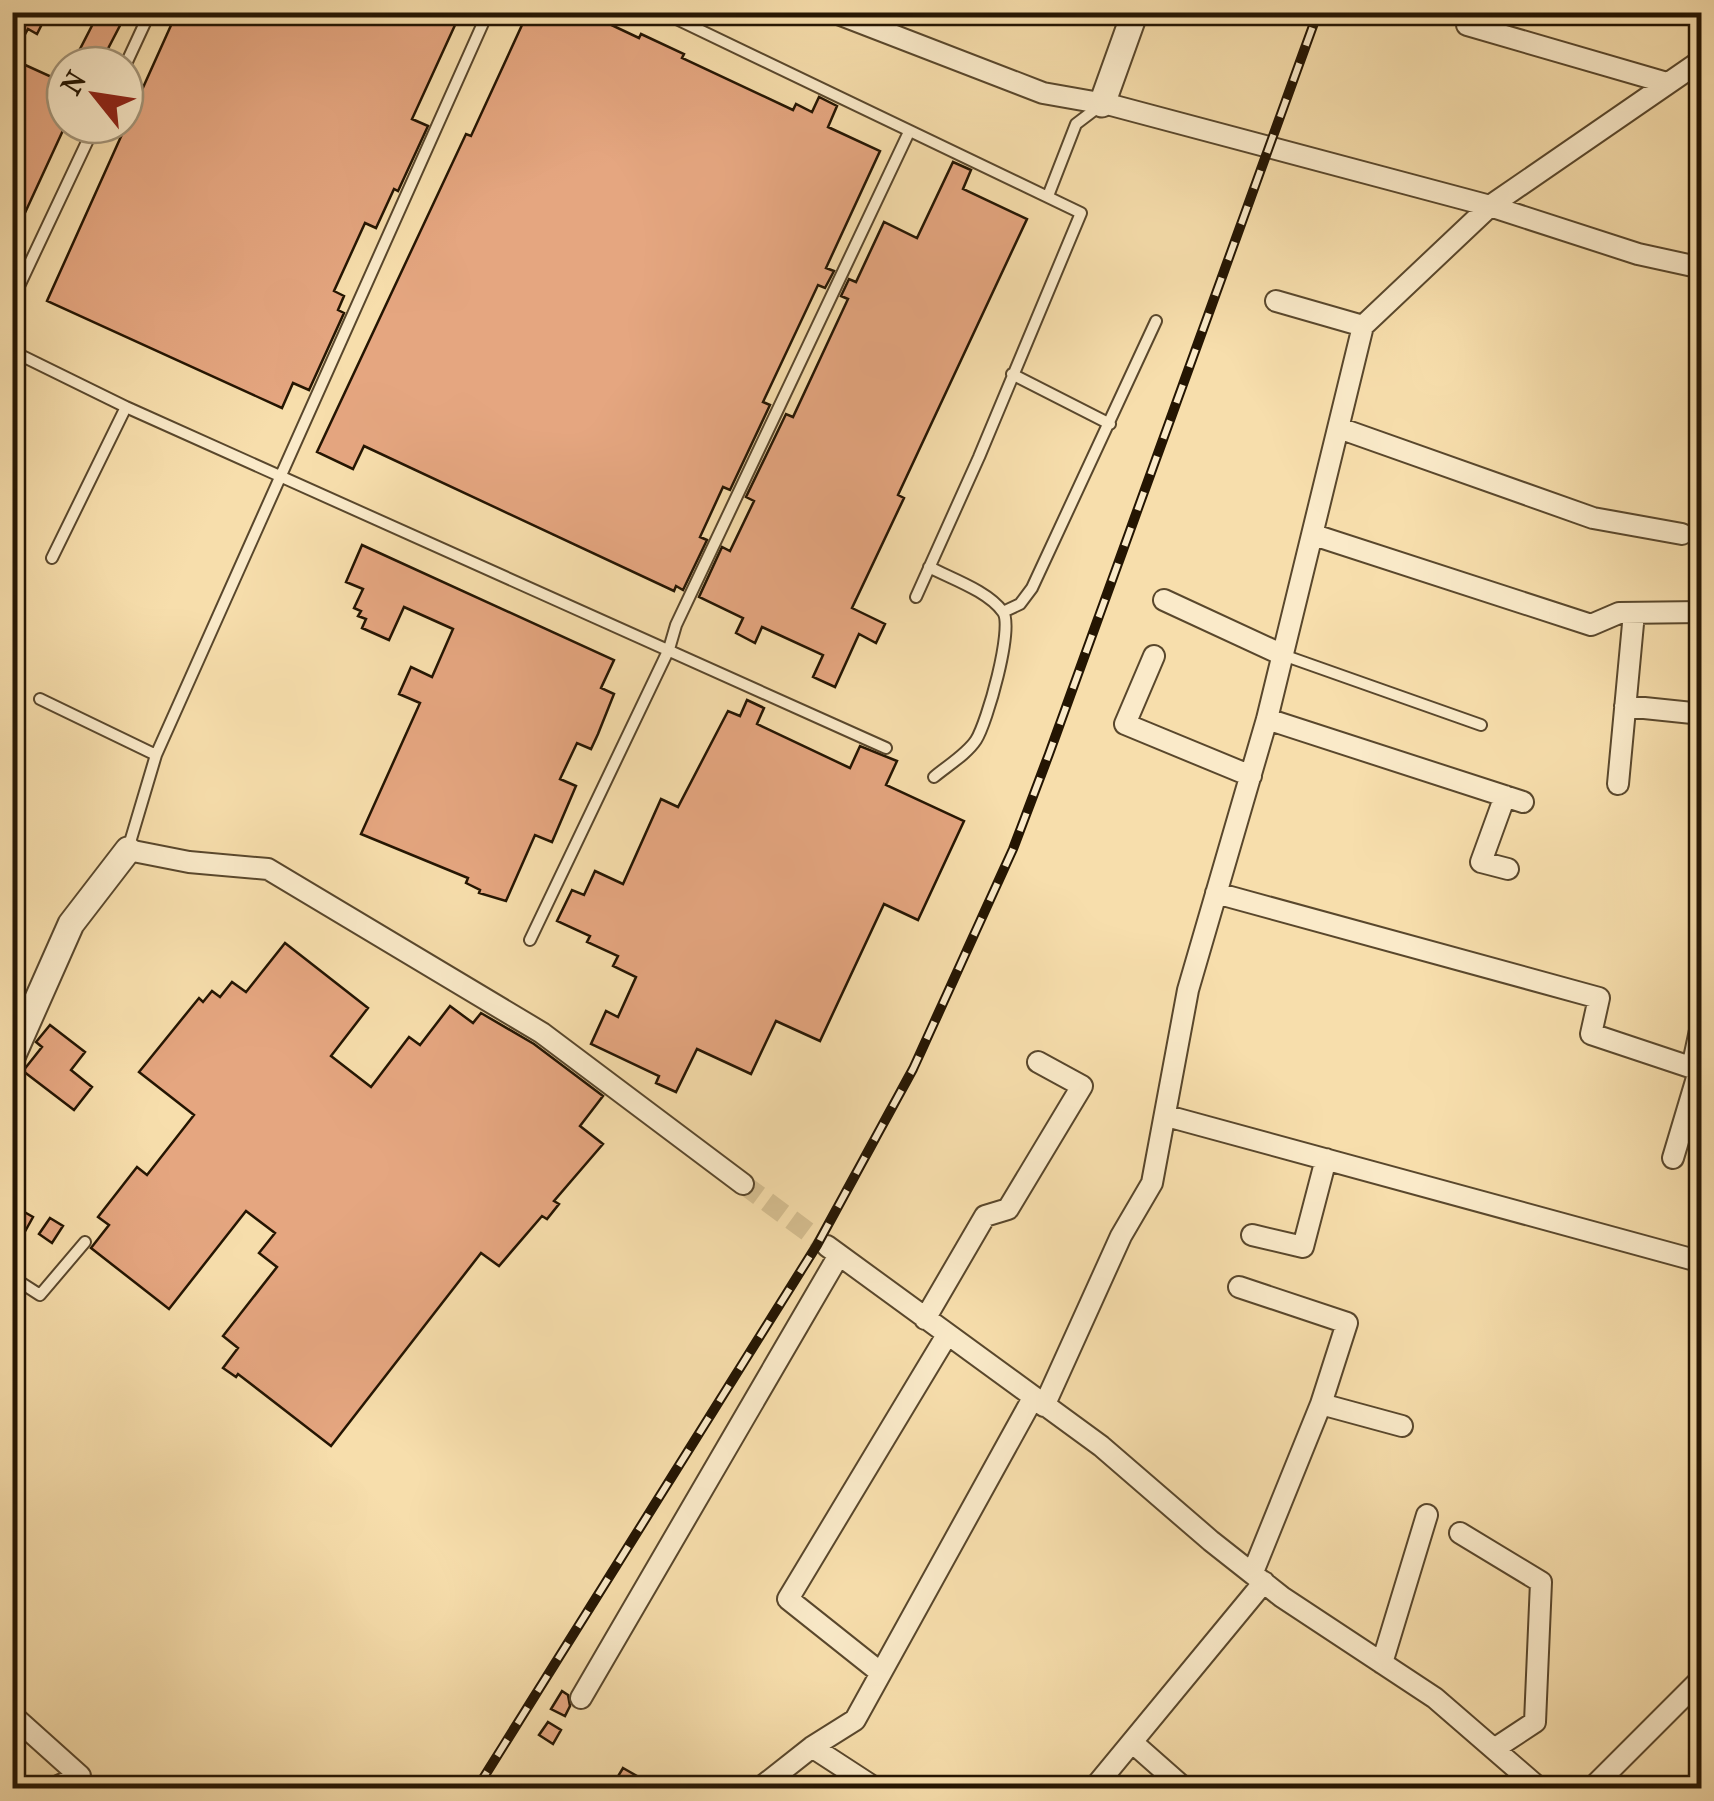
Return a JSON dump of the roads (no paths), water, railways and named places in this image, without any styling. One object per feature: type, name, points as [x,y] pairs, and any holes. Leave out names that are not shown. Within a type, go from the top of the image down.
[{"type":"street","points":[[833,12],[1043,93],[1102,104],[1490,206],[1638,254],[1702,268]]},
{"type":"street","points":[[1102,104],[1135,12]]},
{"type":"street","points":[[1470,12],[1467,24],[1668,83]]},
{"type":"street","points":[[760,1788],[856,1720],[1038,1402],[1121,1236],[1152,1183],[1188,990],[1267,720],[1363,326],[1490,206],[1702,60]]},
{"type":"street","points":[[1276,301],[1363,326]]},
{"type":"street","points":[[1339,428],[1594,518],[1682,534]]},
{"type":"street","points":[[1314,535],[1592,625],[1618,613],[1702,612]]},
{"type":"street","points":[[1164,600],[1284,655]]},
{"type":"street","points":[[1618,784],[1634,613]]},
{"type":"street","points":[[1154,656],[1125,724],[1251,776]]},
{"type":"street","points":[[1625,706],[1702,714]]},
{"type":"street","points":[[1267,720],[1514,799],[1481,862],[1508,870]]},
{"type":"street","points":[[12,1057],[71,924],[128,850],[189,862],[268,870],[542,1033],[743,1184]]},
{"type":"street","points":[[1216,893],[1599,998],[1591,1034],[1698,1070]]},
{"type":"street","points":[[1673,1158],[1698,1070],[1702,1020]]},
{"type":"street","points":[[926,1319],[984,1216],[1008,1209],[1082,1086],[1038,1062]]},
{"type":"street","points":[[1167,1116],[1702,1262]]},
{"type":"street","points":[[1252,1235],[1303,1247],[1326,1159]]},
{"type":"street","points":[[581,1698],[833,1250],[1101,1446],[1258,1577],[1435,1698],[1539,1788]]},
{"type":"street","points":[[1094,1788],[1133,1743],[1258,1577],[1347,1324],[1239,1287]]},
{"type":"street","points":[[881,1673],[788,1599],[947,1335]]},
{"type":"street","points":[[1321,1404],[1402,1426]]},
{"type":"street","points":[[1382,1663],[1427,1515]]},
{"type":"street","points":[[1460,1533],[1541,1582],[1535,1722],[1494,1749]]},
{"type":"street","points":[[1592,1788],[1702,1678]]},
{"type":"street","points":[[12,1714],[80,1776],[54,1788]]},
{"type":"street","points":[[1133,1743],[1184,1788]]},
{"type":"street","points":[[812,1748],[875,1788]]},
{"type":"lane","points":[[135,45],[150,12]]},
{"type":"lane","points":[[128,850],[156,755],[488,12]]},
{"type":"lane","points":[[662,12],[1081,213],[916,597]]},
{"type":"lane","points":[[1048,196],[1076,124],[1102,104]]},
{"type":"lane","points":[[530,940],[670,649],[676,625],[908,132]]},
{"type":"lane","points":[[12,301],[86,145]]},
{"type":"lane","points":[[1003,612],[1020,604],[1032,588],[1156,320]]},
{"type":"lane","points":[[12,351],[126,407],[886,748]]},
{"type":"lane","points":[[1012,374],[1110,424]]},
{"type":"lane","points":[[52,558],[126,407]]},
{"type":"lane","points":[[929,567],[987,598],[1003,612],[1008,624],[1006,645],[976,740],[934,777]]},
{"type":"lane","points":[[1284,655],[1481,726]]},
{"type":"lane","points":[[40,699],[156,755]]},
{"type":"lane","points":[[12,1278],[40,1295],[85,1242]]},
{"type":"waterway","points":[[942,12],[959,12]]},
{"type":"tunnel","points":[[743,1184],[827,1246]]},
{"type":"railway","points":[[477,1788],[817,1245],[913,1069],[1013,849],[1318,12]]}]
